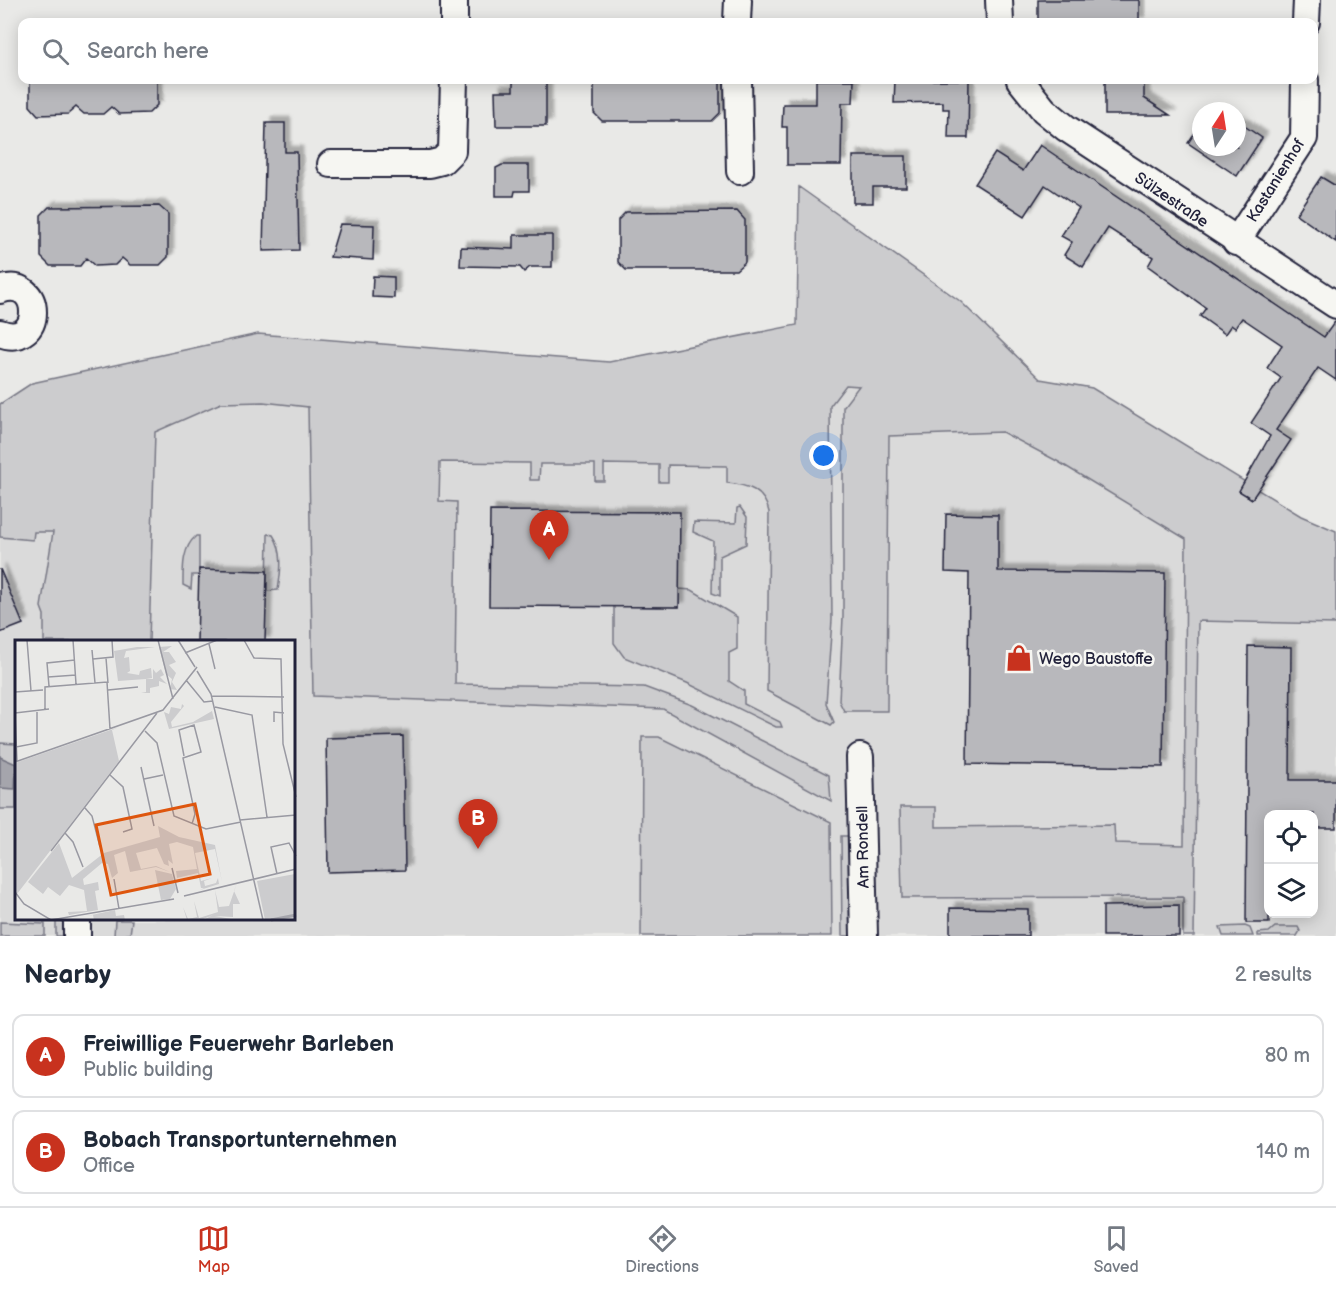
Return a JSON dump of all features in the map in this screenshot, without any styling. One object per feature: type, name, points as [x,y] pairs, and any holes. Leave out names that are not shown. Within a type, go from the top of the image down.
[{"type":"street","points":[[454,0],[454,18]]},
{"type":"street","points":[[737,18],[738,0]]},
{"type":"street","points":[[999,0],[1000,18]]},
{"type":"street","points":[[1306,18],[1307,0]]},
{"type":"street","points":[[332,164],[430,164],[442,161],[452,151],[454,84]]},
{"type":"street","points":[[738,84],[740,171]]},
{"type":"street","name":"Sülzestraße","points":[[1023,84],[1044,110],[1066,128],[1236,242],[1336,305]]},
{"type":"street","name":"Kastanienhof","points":[[1236,242],[1304,138],[1305,84]]},
{"type":"street","points":[[0,291],[10,288],[23,291],[31,301],[34,313],[25,330],[14,335],[0,333]]},
{"type":"street","name":"Am Rondell","points":[[860,758],[864,936]]},
{"type":"shaded area","points":[[799,187],[960,301],[1040,379],[1092,388],[1301,516],[1336,531],[1336,624],[1198,621],[1194,936],[1183,936],[1183,897],[902,898],[900,807],[936,807],[936,827],[1114,825],[1115,843],[1184,845],[1186,539],[1057,461],[1002,432],[889,436],[887,711],[844,711],[839,701],[843,617],[843,407],[859,386],[846,385],[830,406],[832,620],[826,703],[834,722],[831,725],[767,691],[769,512],[763,498],[754,490],[742,485],[727,483],[727,466],[668,465],[668,482],[659,482],[659,465],[604,464],[604,481],[595,481],[595,464],[540,464],[539,480],[530,480],[530,463],[440,462],[439,501],[457,502],[455,684],[644,687],[692,705],[829,775],[831,801],[663,709],[313,696],[308,407],[263,402],[221,403],[155,432],[149,640],[44,640],[44,615],[41,607],[53,532],[34,532],[33,540],[0,537],[0,404],[32,383],[258,334],[609,362],[797,325]]},
{"type":"shaded area","points":[[846,384],[969,393],[1336,531],[1336,936],[0,936],[0,493],[155,432],[221,403],[263,402],[308,407]]},
{"type":"shaded area","points":[[740,507],[747,517],[746,544],[720,556],[720,596],[712,593],[713,541],[693,532],[694,522],[736,523],[737,508]]},
{"type":"shaded area","points":[[268,534],[273,535],[279,548],[281,569],[278,590],[267,591]]},
{"type":"shaded area","points":[[196,536],[199,536],[199,575],[192,575],[191,589],[183,585],[183,565],[188,546]]},
{"type":"shaded area","points":[[679,589],[692,590],[737,617],[737,649],[729,653],[729,681],[744,691],[744,704],[780,722],[782,727],[776,727],[687,683],[624,657],[614,643],[614,606],[679,607]]},
{"type":"shaded area","points":[[642,737],[659,737],[831,822],[832,936],[641,936]]},
{"type":"shaded area","points":[[0,743],[15,744],[15,809],[0,809]]},
{"type":"shaded area","points":[[0,757],[15,764],[15,789],[0,788]]},
{"type":"shaded area","points":[[841,836],[851,836],[852,936],[842,936]]},
{"type":"shaded area","points":[[56,921],[66,921],[65,936],[56,936]]},
{"type":"shaded area","points":[[115,921],[132,921],[130,934],[114,936]]},
{"type":"shaded area","points":[[0,922],[45,924],[45,936],[0,936]]},
{"type":"shaded area","points":[[1245,926],[1250,928],[1253,936],[1223,936],[1220,927]]},
{"type":"shaded area","points":[[1275,927],[1298,927],[1300,931],[1297,936],[1258,936],[1258,933],[1269,932]]},
{"type":"building","points":[[1038,0],[1139,0],[1139,18],[1038,18]]},
{"type":"building","points":[[30,84],[157,84],[157,105],[149,113],[119,114],[111,107],[103,114],[84,114],[76,107],[68,114],[38,115],[30,106]]},
{"type":"building","points":[[513,84],[546,84],[546,126],[496,126],[495,91],[513,91]]},
{"type":"building","points":[[594,84],[720,84],[720,113],[712,121],[602,121],[594,113]]},
{"type":"building","points":[[816,84],[854,84],[853,103],[842,103],[841,165],[787,165],[787,127],[782,127],[783,104],[816,104]]},
{"type":"building","points":[[895,84],[969,84],[968,138],[948,138],[949,109],[943,109],[943,102],[894,103]]},
{"type":"building","points":[[1105,84],[1144,84],[1144,98],[1170,115],[1105,115]]},
{"type":"building","points":[[266,123],[285,123],[285,152],[297,152],[299,250],[263,251]]},
{"type":"building","points":[[1246,127],[1262,138],[1237,176],[1207,156],[1246,156]]},
{"type":"building","points":[[1040,145],[1324,337],[1336,320],[1336,380],[1318,368],[1276,430],[1291,440],[1252,499],[1239,491],[1270,436],[1251,423],[1281,378],[1267,368],[1282,345],[1242,318],[1235,328],[1231,325],[1225,334],[1200,316],[1206,308],[1148,266],[1153,257],[1108,228],[1083,267],[1064,255],[1072,242],[1061,236],[1079,208],[1045,185],[1025,216],[975,184],[995,153],[1023,171]]},
{"type":"building","points":[[853,156],[906,156],[906,187],[873,187],[873,203],[853,203]]},
{"type":"building","points":[[502,165],[529,165],[529,191],[515,191],[514,196],[496,196],[496,168]]},
{"type":"building","points":[[1321,177],[1336,186],[1336,242],[1296,214]]},
{"type":"building","points":[[159,206],[168,214],[168,257],[160,265],[130,265],[122,258],[115,265],[95,266],[86,258],[80,266],[50,266],[41,257],[41,215],[49,207]]},
{"type":"building","points":[[737,211],[745,220],[745,262],[736,270],[626,270],[618,262],[618,220],[626,212]]},
{"type":"building","points":[[340,224],[374,225],[373,260],[330,257]]},
{"type":"building","points":[[514,235],[552,235],[552,267],[530,267],[524,272],[520,267],[460,266],[461,247],[514,249]]},
{"type":"building","points":[[373,276],[394,277],[394,298],[372,297]]},
{"type":"building","points":[[490,511],[680,512],[679,607],[489,606]]},
{"type":"building","points":[[946,514],[998,515],[998,571],[1165,573],[1163,767],[967,764],[969,573],[945,572]]},
{"type":"building","points":[[0,569],[23,624],[0,633]]},
{"type":"building","points":[[199,569],[267,571],[265,640],[197,640]]},
{"type":"building","points":[[1248,646],[1291,647],[1290,780],[1336,780],[1336,828],[1318,828],[1318,810],[1264,810],[1264,918],[1269,918],[1269,923],[1246,923]]},
{"type":"building","points":[[403,736],[405,870],[328,872],[326,738]]},
{"type":"building","points":[[1179,905],[1179,936],[1103,936],[1103,906]]},
{"type":"building","points":[[950,908],[1028,909],[1028,936],[950,936]]},
{"type":"place","name":"Freiwillige Feuerwehr Barleben","points":[[549,560]]},
{"type":"place","name":"Wego Baustoffe","points":[[1019,658]]},
{"type":"place","name":"Bobach Transportunternehmen","points":[[478,849]]}]
